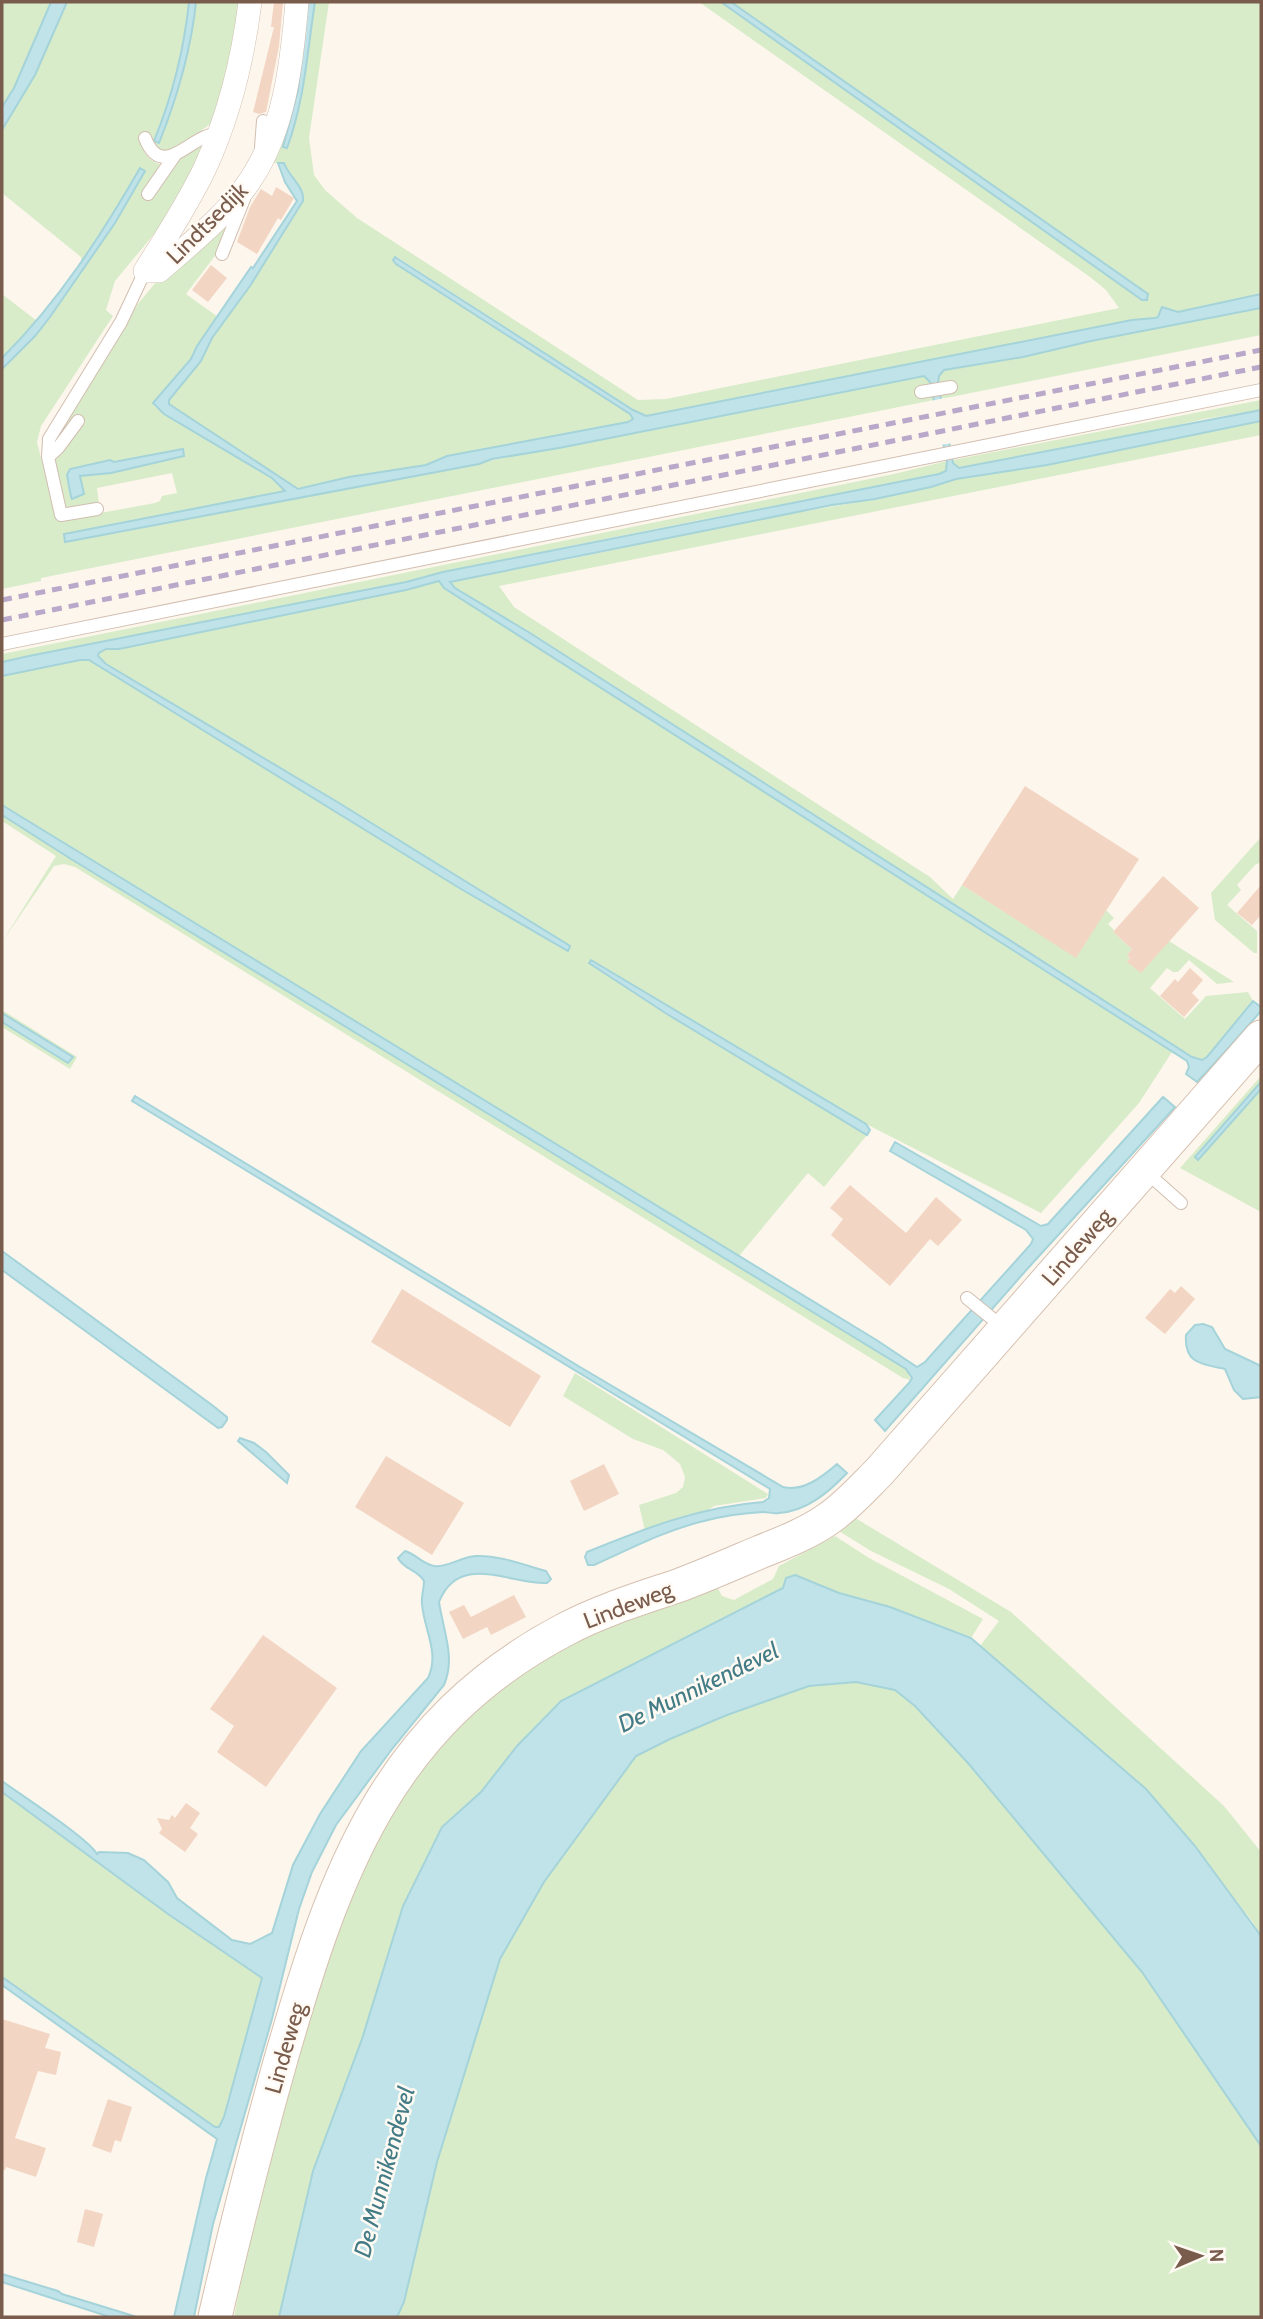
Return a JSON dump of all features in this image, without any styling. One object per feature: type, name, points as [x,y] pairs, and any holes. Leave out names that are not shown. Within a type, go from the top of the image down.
[{"type":"main road","name":"Lindeweg","points":[[215,2317],[233,2237],[280,2063],[327,1917],[363,1832],[387,1791],[426,1737],[446,1714],[484,1682],[566,1629],[775,1546],[826,1521],[842,1508],[879,1472],[998,1323],[1144,1171],[1261,1037]]},
{"type":"street","name":"Lindtsedijk","points":[[145,271],[193,190],[219,134],[239,67],[250,2]]},
{"type":"street","name":"Lindtsedijk","points":[[145,271],[159,271],[196,238],[256,168],[277,122],[289,67],[296,2]]},
{"type":"lane","points":[[224,244],[256,168],[263,121]]},
{"type":"lane","points":[[145,138],[148,147],[167,158],[200,138],[219,134]]},
{"type":"lane","points":[[148,194],[176,155]]},
{"type":"lane","points":[[97,509],[61,515],[47,457],[48,439],[121,323],[145,271]]},
{"type":"lane","points":[[921,392],[951,387]]},
{"type":"lane","points":[[2,644],[1261,390]]},
{"type":"lane","points":[[47,457],[58,448],[78,421]]},
{"type":"lane","points":[[1144,1171],[1181,1203]]},
{"type":"lane","points":[[971,1300],[998,1323]]},
{"type":"green space","points":[[2,2],[51,2],[14,88],[2,107]]},
{"type":"green space","points":[[67,2],[189,2],[176,73],[154,141],[159,143],[182,74],[196,2],[242,2],[216,120],[175,149],[162,152],[143,141],[147,156],[171,169],[180,159],[207,141],[169,216],[115,281],[106,310],[113,316],[41,426],[37,442],[57,521],[155,503],[160,501],[162,496],[177,493],[172,473],[97,488],[99,504],[65,507],[54,461],[57,457],[52,446],[67,413],[137,305],[161,276],[226,226],[221,248],[186,294],[218,317],[191,359],[154,406],[272,478],[285,491],[64,534],[113,534],[924,376],[931,384],[920,386],[933,396],[934,400],[41,578],[41,581],[2,589],[2,369],[82,272],[81,257],[2,193],[2,130],[35,75]]},
{"type":"green space","points":[[315,2],[329,2],[309,138],[314,175],[325,190],[357,218],[638,400],[666,399],[1119,308],[1106,290],[1090,277],[699,2],[721,2],[1149,298],[1148,294],[731,2],[1261,2],[1261,294],[1177,312],[1161,312],[1155,318],[1132,320],[646,416],[397,257],[396,264],[630,414],[633,419],[447,456],[426,465],[349,477],[298,489],[169,404],[169,400],[201,361],[212,338],[250,286],[300,207],[304,196],[284,164],[268,162],[305,38],[298,90],[283,147],[287,148],[293,130],[302,94]]},
{"type":"green space","points":[[2,294],[37,321],[2,358]]},
{"type":"green space","points":[[1261,308],[1261,335],[941,399],[940,395],[950,381],[938,383],[944,370],[1023,357]]},
{"type":"green space","points":[[1261,400],[1261,410],[959,468],[953,463],[953,460]]},
{"type":"green space","points":[[1261,421],[1261,435],[499,586],[514,607],[930,877],[953,899],[962,885],[1076,957],[1106,910],[1114,918],[1108,924],[1113,932],[1132,949],[1127,955],[1130,958],[1127,962],[1169,941],[1234,982],[1217,984],[1189,960],[1178,972],[1167,968],[1150,988],[1185,1019],[1206,996],[1248,992],[1253,1001],[1202,1060],[1192,1057],[450,584],[451,581],[875,499],[956,479],[1047,465]]},
{"type":"green space","points":[[947,461],[946,471],[939,474],[2,662],[2,654],[894,474]]},
{"type":"green space","points":[[439,581],[444,588],[1172,1052],[1139,1103],[1041,1213],[866,1124],[591,961],[590,963],[667,1014],[867,1135],[824,1187],[808,1173],[739,1256],[2,805],[2,676],[89,660],[570,949],[339,803],[106,664],[98,656],[98,653],[106,649],[406,590]]},
{"type":"green space","points":[[2,815],[874,1348],[906,1369],[911,1380],[903,1378],[75,867],[64,864],[54,866],[2,942],[56,856],[2,821]]},
{"type":"green space","points":[[1261,837],[1261,862],[1237,885],[1241,890],[1227,905],[1257,931],[1257,953],[1254,953],[1215,920],[1211,893]]},
{"type":"green space","points":[[2,1010],[77,1057],[70,1069],[2,1027],[2,1022],[68,1063],[72,1056],[2,1013]]},
{"type":"green space","points":[[1261,1076],[1261,1212],[1180,1168]]},
{"type":"green space","points":[[575,1373],[768,1494],[766,1498],[714,1506],[696,1518],[646,1535],[639,1505],[676,1493],[683,1487],[685,1477],[680,1464],[663,1450],[633,1439],[563,1396]]},
{"type":"green space","points":[[852,1516],[1011,1612],[1224,1806],[1261,1852],[1261,1936],[1252,1921],[1146,1789],[980,1646],[999,1621],[949,1589],[871,1551],[834,1528]]},
{"type":"green space","points":[[835,1536],[869,1558],[983,1619],[971,1638],[890,1607],[839,1593],[812,1581],[786,1578],[783,1588],[561,1701],[517,1746],[481,1792],[442,1827],[403,1906],[362,2039],[313,2171],[279,2317],[234,2317],[263,2168],[332,1930],[367,1849],[433,1747],[531,1658],[715,1583],[722,1596],[734,1600],[773,1579],[779,1566]]},
{"type":"green space","points":[[856,1682],[895,1690],[915,1706],[968,1763],[1142,1972],[1261,2146],[1261,2317],[397,2317],[404,2302],[437,2162],[500,1959],[543,1882],[636,1756],[727,1715],[809,1686]]},
{"type":"green space","points":[[2,1792],[168,1914],[262,1978],[219,2127],[209,2125],[2,1977]]},
{"type":"water","points":[[51,2],[67,2],[35,75],[2,130],[2,107],[14,88]]},
{"type":"water","points":[[189,2],[196,2],[187,56],[159,143],[154,141],[176,73]]},
{"type":"water","points":[[308,2],[315,2],[302,94],[287,148],[283,147],[298,90]]},
{"type":"water","points":[[721,2],[731,2],[1148,294],[1147,300],[1142,300]]},
{"type":"water","points":[[278,163],[284,163],[302,191],[303,201],[250,286],[212,338],[201,361],[169,400],[169,404],[298,489],[349,477],[426,465],[447,456],[633,419],[630,414],[396,264],[393,260],[395,257],[646,416],[1132,320],[1155,318],[1162,307],[1178,312],[1261,294],[1261,308],[1023,357],[944,370],[938,383],[953,463],[959,468],[1261,410],[1261,421],[1047,465],[956,479],[875,499],[832,505],[450,582],[455,588],[530,633],[1192,1057],[1202,1060],[1207,1057],[1253,1001],[1261,1007],[1261,1011],[1197,1082],[1186,1074],[1189,1067],[1187,1061],[444,588],[439,581],[119,649],[106,649],[98,656],[106,664],[339,803],[570,946],[568,951],[461,889],[89,660],[2,676],[2,662],[29,656],[946,471],[947,461],[930,382],[924,376],[65,542],[64,534],[285,491],[272,478],[164,414],[153,403],[191,359],[197,346],[297,201],[285,182]]},
{"type":"water","points":[[140,168],[145,171],[115,223],[50,317],[2,369],[2,358],[42,314],[77,268]]},
{"type":"water","points":[[183,449],[184,456],[111,473],[80,476],[84,494],[72,499],[71,497],[67,475],[70,469]]},
{"type":"water","points":[[2,805],[917,1367],[925,1362],[1033,1239],[1026,1230],[890,1151],[895,1142],[1041,1226],[1048,1224],[1163,1097],[1175,1107],[885,1431],[875,1420],[909,1383],[912,1378],[906,1369],[71,859],[2,815]]},
{"type":"water","points":[[591,960],[866,1124],[870,1130],[867,1135],[667,1014],[589,963]]},
{"type":"water","points":[[2,1013],[73,1057],[68,1063],[2,1022]]},
{"type":"water","points":[[1261,1082],[1261,1089],[1198,1160],[1195,1157]]},
{"type":"water","points":[[135,1096],[580,1367],[783,1487],[805,1485],[837,1464],[847,1473],[825,1493],[799,1509],[741,1514],[704,1521],[662,1535],[594,1565],[588,1565],[585,1557],[587,1552],[695,1514],[763,1502],[769,1498],[770,1489],[132,1101]]},
{"type":"water","points":[[2,1251],[227,1417],[222,1427],[218,1428],[2,1270]]},
{"type":"water","points":[[1195,1325],[1212,1327],[1225,1349],[1261,1366],[1261,1397],[1243,1399],[1234,1390],[1225,1369],[1202,1364],[1191,1357],[1186,1345],[1186,1335]]},
{"type":"water","points":[[240,1438],[254,1443],[266,1452],[289,1475],[287,1483],[238,1441]]},
{"type":"water","points":[[405,1551],[434,1566],[476,1556],[502,1559],[546,1571],[551,1579],[547,1583],[472,1574],[459,1578],[448,1587],[439,1602],[449,1654],[444,1685],[336,1825],[312,1872],[299,1909],[272,2019],[213,2224],[194,2317],[174,2317],[217,2139],[2,1985],[2,1977],[215,2127],[219,2127],[224,2117],[262,1978],[168,1914],[2,1792],[2,1781],[68,1828],[97,1854],[128,1853],[144,1860],[168,1882],[177,1898],[232,1940],[250,1944],[272,1933],[293,1865],[320,1814],[361,1751],[428,1678],[432,1650],[423,1614],[424,1581],[400,1562],[398,1558]]},
{"type":"water","name":"De Munnikendevel","points":[[795,1575],[839,1593],[890,1607],[971,1638],[1146,1789],[1195,1846],[1261,1936],[1261,2146],[1142,1972],[968,1763],[915,1706],[895,1690],[856,1682],[809,1686],[727,1715],[636,1756],[544,1882],[500,1959],[437,2162],[404,2302],[397,2317],[279,2317],[313,2171],[362,2039],[403,1906],[442,1827],[481,1792],[517,1746],[561,1701],[783,1588],[786,1578]]},
{"type":"water","points":[[2,2274],[137,2317],[110,2317],[2,2282]]},
{"type":"pier","points":[[944,398],[953,443],[940,445],[931,401]]},
{"type":"building","points":[[274,2],[283,2],[279,46],[266,112],[259,114],[253,112],[274,27],[271,27]]},
{"type":"building","points":[[276,187],[294,198],[281,220],[278,218],[257,254],[237,242],[250,207],[261,189],[272,196]]},
{"type":"building","points":[[211,265],[227,278],[208,302],[192,290]]},
{"type":"building","points":[[1025,786],[1139,859],[1076,958],[962,885]]},
{"type":"building","points":[[1163,876],[1199,908],[1141,973],[1127,962],[1130,958],[1127,955],[1132,949],[1113,932]]},
{"type":"building","points":[[1261,885],[1261,915],[1252,925],[1237,913]]},
{"type":"building","points":[[1190,968],[1203,980],[1192,993],[1199,1000],[1184,1017],[1160,996],[1175,979],[1178,982]]},
{"type":"building","points":[[850,1185],[906,1233],[936,1197],[962,1220],[938,1246],[930,1239],[890,1286],[831,1235],[843,1219],[830,1208]]},
{"type":"building","points":[[1181,1286],[1195,1299],[1165,1334],[1145,1318],[1170,1289],[1175,1293]]},
{"type":"building","points":[[402,1289],[541,1376],[510,1427],[371,1342]]},
{"type":"building","points":[[386,1456],[464,1503],[432,1555],[355,1507]]},
{"type":"building","points":[[604,1464],[619,1494],[584,1511],[570,1481]]},
{"type":"building","points":[[514,1595],[526,1617],[491,1635],[487,1627],[463,1639],[449,1612],[464,1605],[471,1617]]},
{"type":"building","points":[[263,1635],[337,1688],[266,1787],[217,1752],[234,1726],[210,1709]]},
{"type":"building","points":[[186,1803],[200,1813],[190,1828],[198,1834],[185,1852],[159,1833],[162,1829],[157,1818],[169,1820],[172,1815],[175,1818]]},
{"type":"building","points":[[2,2019],[50,2034],[45,2048],[61,2052],[56,2075],[38,2071],[15,2138],[46,2148],[36,2177],[6,2167],[2,2170]]},
{"type":"building","points":[[108,2099],[132,2107],[121,2142],[115,2140],[111,2153],[92,2146]]},
{"type":"building","points":[[85,2209],[103,2214],[94,2247],[77,2242]]},
{"type":"railway","points":[[2,600],[1261,350]]},
{"type":"railway","points":[[2,620],[1261,367]]}]
